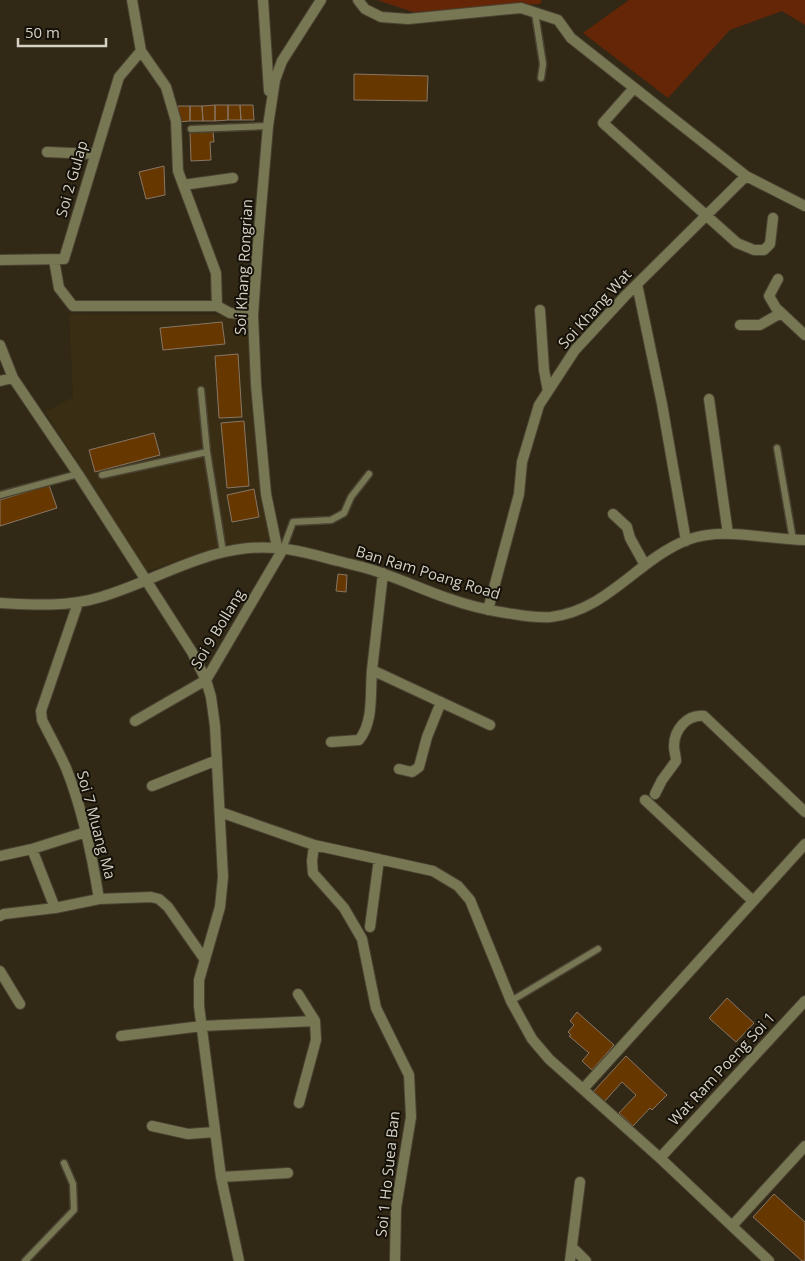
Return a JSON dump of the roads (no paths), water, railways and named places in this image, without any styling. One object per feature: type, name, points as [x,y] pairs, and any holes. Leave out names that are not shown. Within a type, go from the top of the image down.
[{"type":"street","points":[[132,0],[141,51],[166,87],[176,121],[178,171],[216,273],[217,306]]},
{"type":"street","points":[[263,0],[270,110]]},
{"type":"street","name":"Soi Khang Rongrian","points":[[280,548],[266,494],[256,385],[253,315],[268,126],[275,80],[282,61],[321,0]]},
{"type":"street","points":[[358,0],[365,9],[381,17],[408,19],[522,8],[558,20],[571,38],[746,176],[805,206]]},
{"type":"street","name":"Soi 2 Gulap","points":[[54,260],[64,260],[118,77],[141,51]]},
{"type":"street","points":[[634,88],[603,123],[737,242],[761,251],[767,248],[770,244],[773,218]]},
{"type":"street","points":[[47,152],[95,154]]},
{"type":"street","name":"Soi Khang Wat","points":[[488,610],[519,494],[522,462],[538,406],[575,350],[637,284],[746,176]]},
{"type":"street","points":[[183,185],[233,178]]},
{"type":"street","points":[[0,260],[54,260],[59,288],[73,306],[217,306],[230,313],[253,315]]},
{"type":"street","points":[[778,279],[769,296],[781,313],[805,335]]},
{"type":"street","points":[[637,284],[662,404],[686,540]]},
{"type":"street","points":[[540,310],[544,370],[548,392]]},
{"type":"street","points":[[740,326],[760,324],[781,313]]},
{"type":"street","points":[[0,345],[13,378],[78,474],[192,652],[206,680],[211,697],[215,726],[223,877],[220,908],[199,980],[199,1006],[221,1177],[238,1261]]},
{"type":"street","points":[[0,381],[13,378]]},
{"type":"street","points":[[709,399],[728,534]]},
{"type":"street","points":[[614,514],[627,527],[630,538],[645,565]]},
{"type":"street","name":"Ban Ram Poang Road","points":[[0,604],[78,603],[102,597],[163,572],[223,552],[251,548],[280,548],[306,552],[382,573],[446,598],[488,610],[547,617],[568,614],[583,609],[599,600],[645,565],[686,540],[708,534],[728,534],[805,540]]},
{"type":"street","name":"Soi 9 Bollang","points":[[135,721],[206,680],[280,548]]},
{"type":"street","points":[[331,742],[359,740],[366,730],[382,573]]},
{"type":"street","name":"Soi 7 Muang Ma","points":[[78,603],[41,711],[42,720],[66,768],[86,832],[99,899],[151,896],[159,898],[168,907],[205,960]]},
{"type":"street","points":[[372,670],[490,726]]},
{"type":"street","points":[[399,769],[412,772],[419,767],[427,737],[441,702]]},
{"type":"street","points":[[655,794],[662,780],[676,761],[674,746],[676,734],[686,721],[698,715],[704,716],[805,812]]},
{"type":"street","points":[[152,786],[217,760]]},
{"type":"street","points":[[645,800],[753,901]]},
{"type":"street","points":[[220,812],[314,845],[432,871],[458,886],[470,900],[511,1001],[532,1039],[549,1059],[660,1158],[770,1261]]},
{"type":"street","points":[[0,856],[32,849],[86,832]]},
{"type":"street","points":[[582,1089],[805,844]]},
{"type":"street","name":"Soi 1 Ho Suea Ban","points":[[314,845],[312,861],[314,873],[344,908],[362,939],[376,1008],[409,1075],[411,1117],[396,1208],[395,1261]]},
{"type":"street","points":[[32,849],[55,908]]},
{"type":"street","points":[[370,927],[380,859]]},
{"type":"street","points":[[0,916],[99,899]]},
{"type":"street","points":[[0,971],[20,1004]]},
{"type":"street","points":[[298,994],[315,1021],[316,1040],[299,1103]]},
{"type":"street","name":"Wat Ram Poeng Soi 1","points":[[660,1158],[805,1001]]},
{"type":"street","points":[[121,1036],[202,1026],[315,1021]]},
{"type":"street","points":[[152,1126],[188,1134],[215,1132]]},
{"type":"street","points":[[732,1226],[805,1146]]},
{"type":"street","points":[[221,1177],[288,1173]]},
{"type":"street","points":[[570,1261],[580,1182]]},
{"type":"street","points":[[572,1247],[586,1261]]},
{"type":"lane","points":[[534,13],[543,64],[540,78]]},
{"type":"lane","points":[[191,129],[268,126]]},
{"type":"lane","points":[[201,390],[207,452],[223,552]]},
{"type":"lane","points":[[777,448],[793,540]]},
{"type":"lane","points":[[102,475],[207,452]]},
{"type":"lane","points":[[0,495],[78,474]]},
{"type":"lane","points":[[280,548],[293,522],[331,520],[344,513],[352,496],[369,474]]},
{"type":"lane","points":[[511,1001],[598,949]]},
{"type":"lane","points":[[25,1261],[74,1210],[73,1184],[64,1163]]}]
